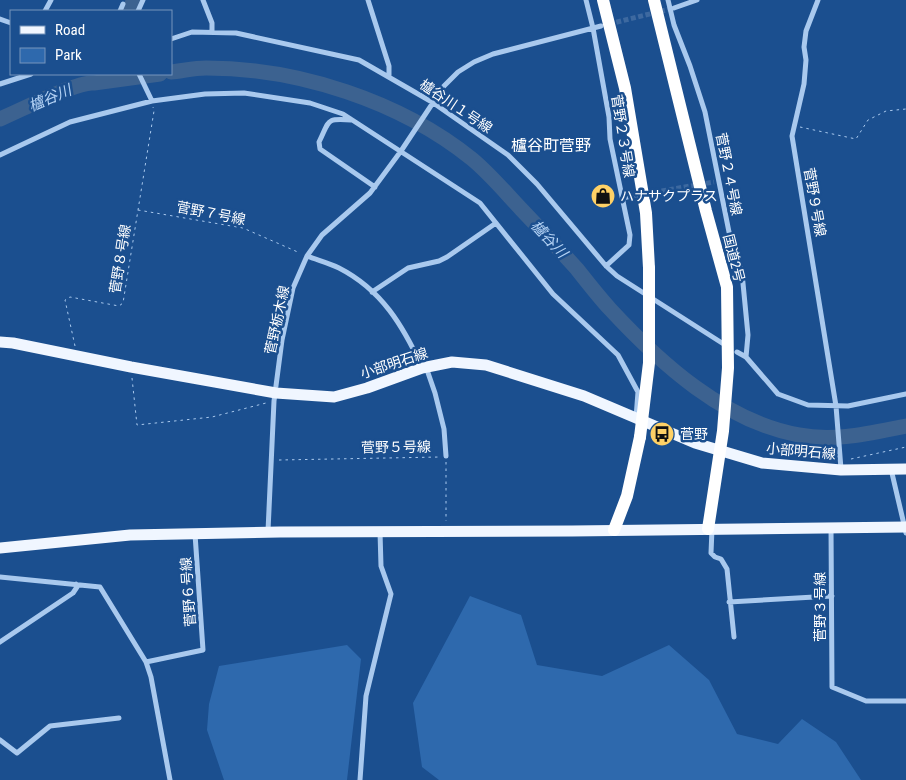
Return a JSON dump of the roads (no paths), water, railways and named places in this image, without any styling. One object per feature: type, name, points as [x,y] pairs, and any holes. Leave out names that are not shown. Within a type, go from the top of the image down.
[{"type":"highway","points":[[603,0],[625,88],[646,213],[649,268],[649,363],[640,437],[627,496],[614,530]]},
{"type":"highway","name":"国道2号","points":[[654,0],[706,211],[727,287],[728,368],[721,451],[710,528]]},
{"type":"main road","name":"小部明石線","points":[[0,342],[13,343],[275,397],[334,397],[367,388],[424,368],[452,362],[486,365],[584,396],[694,442],[762,463],[906,469]]},
{"type":"main road","points":[[0,548],[130,535],[195,533],[831,527],[905,529]]},
{"type":"street","points":[[210,0],[203,1],[212,23],[212,32]]},
{"type":"street","points":[[368,0],[390,66],[389,77]]},
{"type":"street","name":"菅野２３号線","points":[[586,0],[609,117],[610,139],[630,235],[629,245],[606,266]]},
{"type":"street","name":"菅野２４号線","points":[[668,0],[674,25],[705,112],[716,182],[742,273],[748,335],[746,357]]},
{"type":"street","points":[[674,8],[697,0]]},
{"type":"street","name":"菅野９号線","points":[[818,0],[806,31],[804,84],[792,136],[836,406],[841,465]]},
{"type":"street","points":[[120,10],[123,4]]},
{"type":"street","points":[[432,102],[458,72],[474,62],[493,54],[602,26]]},
{"type":"street","name":"櫨谷川１号線","points":[[172,39],[192,32],[236,33],[359,60],[432,102],[508,155],[537,184],[606,266],[617,276],[722,343]]},
{"type":"street","points":[[0,84],[28,75]]},
{"type":"street","points":[[139,75],[152,101]]},
{"type":"street","points":[[0,155],[70,122],[152,101],[205,94],[244,93],[310,102],[343,114],[480,203],[553,294],[618,355],[638,392],[636,418]]},
{"type":"street","name":"菅野栃木線","points":[[268,532],[275,397],[282,340],[293,288],[307,256],[322,235],[375,187],[401,151],[432,102]]},
{"type":"street","points":[[353,121],[334,118],[330,120],[318,145],[320,149],[375,187]]},
{"type":"street","points":[[622,198],[632,196]]},
{"type":"street","points":[[372,292],[408,268],[447,257],[496,223]]},
{"type":"street","points":[[307,256],[339,268],[362,283],[389,308],[407,335],[435,393],[444,429],[446,456]]},
{"type":"street","points":[[737,352],[746,357],[778,394],[808,405],[848,406],[906,394]]},
{"type":"street","points":[[891,469],[905,529]]},
{"type":"street","name":"菅野３号線","points":[[831,527],[832,687],[866,701],[906,701]]},
{"type":"street","points":[[710,528],[711,553],[725,563],[727,570],[734,637]]},
{"type":"street","points":[[360,780],[366,696],[392,594],[381,566],[380,532]]},
{"type":"street","name":"菅野６号線","points":[[146,662],[203,650],[195,533]]},
{"type":"street","points":[[0,577],[100,587],[146,662],[151,676],[170,780]]},
{"type":"street","points":[[0,642],[73,593],[77,587],[76,584]]},
{"type":"street","points":[[729,602],[832,596]]},
{"type":"street","points":[[0,740],[17,753],[50,726],[119,718]]},
{"type":"waterway","points":[[129,10],[134,0]]},
{"type":"waterway","name":"櫨谷川","points":[[172,72],[202,68],[241,70],[276,74],[312,82],[380,105],[413,120],[444,138],[472,159],[491,177],[577,269],[610,309],[650,350],[672,369],[720,404],[745,417],[772,428],[799,435],[826,438],[852,436],[906,426]]},
{"type":"waterway","name":"櫨谷川","points":[[0,119],[75,87],[153,75]]},
{"type":"tunnel","points":[[609,24],[674,8]]},
{"type":"tunnel","points":[[632,196],[714,182]]},
{"type":"place","name":"ハナサクプラス","points":[[603,196]]},
{"type":"place","name":"菅野","points":[[662,434]]},
{"type":"district","name":"櫨谷町菅野","points":[[551,145]]}]
